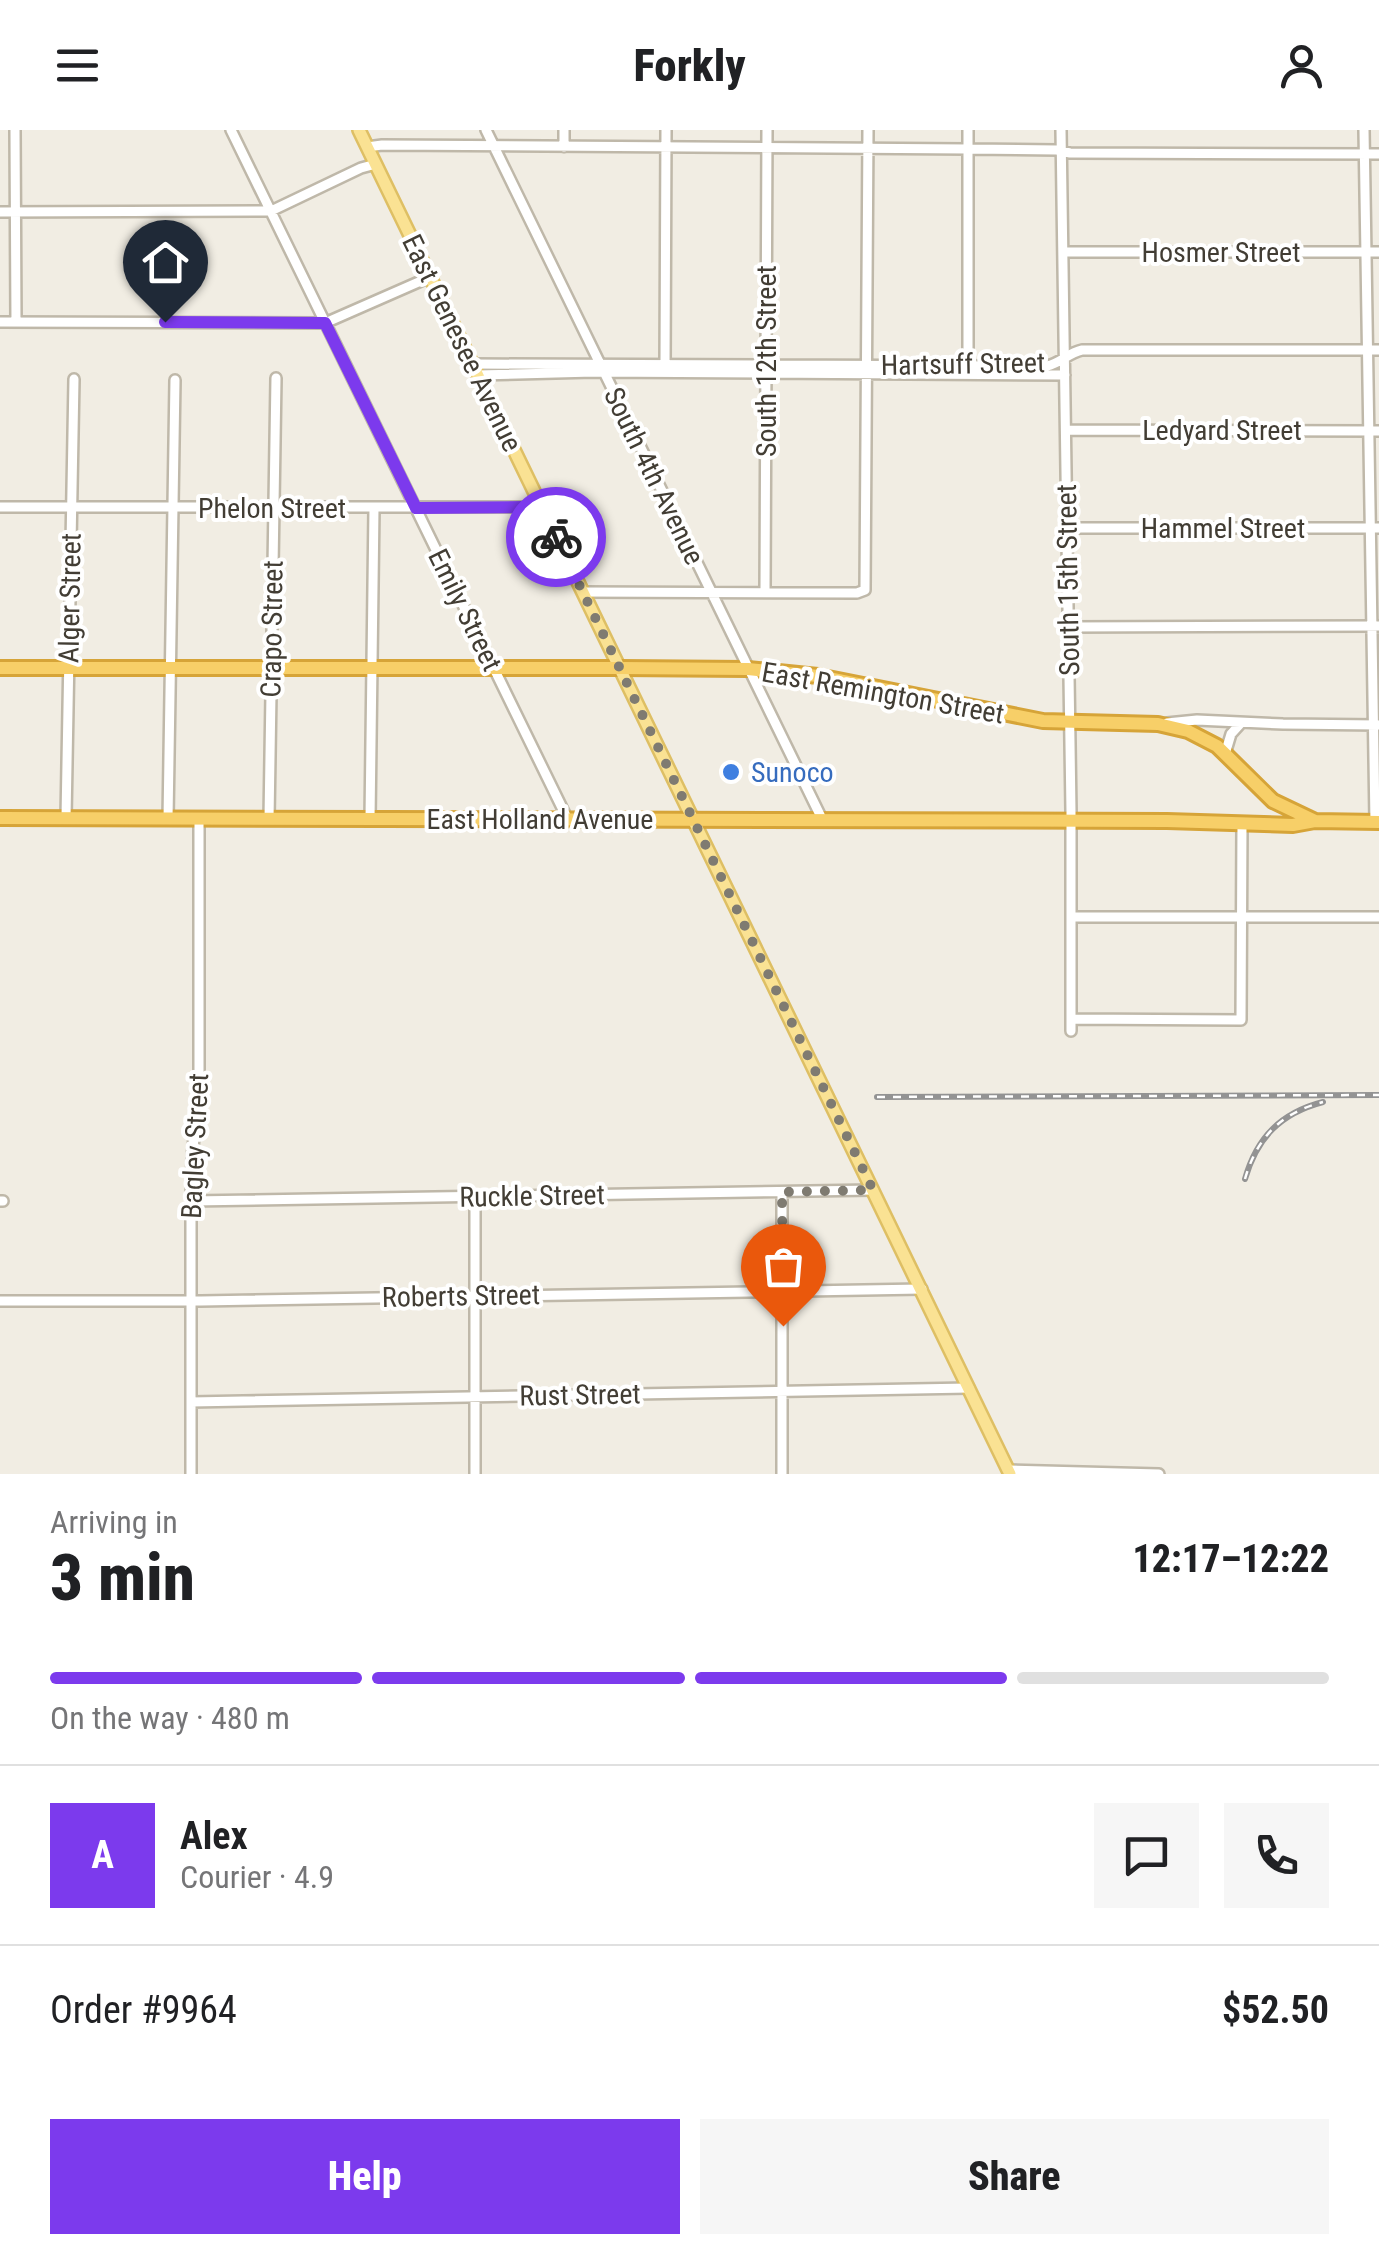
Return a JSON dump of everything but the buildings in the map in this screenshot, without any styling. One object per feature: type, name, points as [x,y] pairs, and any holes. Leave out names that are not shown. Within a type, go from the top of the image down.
[{"type":"highway","name":"East Remington Street","points":[[0,668],[620,668],[748,670],[818,676],[1001,714],[1070,724],[1158,724],[1179,728],[1198,735],[1225,754],[1273,801],[1315,821]]},
{"type":"highway","name":"East Holland Avenue","points":[[0,818],[1292,825],[1315,821],[1377,822]]},
{"type":"main road","name":"East Genesee Avenue","points":[[359,130],[1010,1472]]},
{"type":"street","points":[[16,130],[16,322]]},
{"type":"street","name":"Emily Street","points":[[231,130],[568,820]]},
{"type":"street","name":"South 4th Avenue","points":[[486,130],[823,821]]},
{"type":"street","points":[[564,130],[564,146]]},
{"type":"street","points":[[664,368],[666,130]]},
{"type":"street","name":"South 12th Street","points":[[765,591],[767,130]]},
{"type":"street","points":[[583,592],[857,594],[865,590],[868,130]]},
{"type":"street","points":[[968,130],[968,369]]},
{"type":"street","name":"South 15th Street","points":[[1062,130],[1072,821],[1071,1025],[1241,1020],[1241,917]]},
{"type":"street","points":[[1364,130],[1367,350],[1374,431],[1377,822]]},
{"type":"street","points":[[367,146],[1379,154]]},
{"type":"street","points":[[0,212],[271,210],[376,164]]},
{"type":"street","name":"Hosmer Street","points":[[1063,252],[1379,252]]},
{"type":"street","points":[[0,322],[325,323],[430,276]]},
{"type":"street","name":"Hartsuff Street","points":[[476,370],[968,369],[1047,366],[1082,350],[1379,350]]},
{"type":"street","name":"Hartsuff Street","points":[[968,369],[1064,374]]},
{"type":"street","name":"Alger Street","points":[[66,818],[74,378]]},
{"type":"street","name":"Crapo Street","points":[[269,819],[276,378]]},
{"type":"street","points":[[168,818],[175,380]]},
{"type":"street","name":"Ledyard Street","points":[[1066,430],[1374,431]]},
{"type":"street","name":"Phelon Street","points":[[0,506],[543,510]]},
{"type":"street","points":[[370,819],[374,508]]},
{"type":"street","name":"Hammel Street","points":[[1067,528],[1374,528]]},
{"type":"street","points":[[1069,627],[1375,626]]},
{"type":"street","points":[[1158,724],[1197,720],[1376,725]]},
{"type":"street","points":[[1225,754],[1231,734],[1241,724]]},
{"type":"street","name":"Bagley Street","points":[[191,1474],[191,1201],[200,1087],[200,819]]},
{"type":"street","points":[[1241,917],[1242,824]]},
{"type":"street","points":[[1071,917],[1379,917]]},
{"type":"street","name":"Ruckle Street","points":[[191,1201],[873,1190]]},
{"type":"street","points":[[782,1192],[782,1474]]},
{"type":"street","points":[[474,1474],[475,1196]]},
{"type":"street","name":"Roberts Street","points":[[0,1301],[192,1302],[922,1288]]},
{"type":"street","name":"Rust Street","points":[[191,1402],[970,1388]]},
{"type":"street","points":[[1010,1472],[1160,1474]]},
{"type":"railway","points":[[877,1097],[1379,1095]]},
{"type":"railway","points":[[1245,1179],[1256,1151],[1273,1129],[1295,1113],[1323,1102]]},
{"type":"way so far","points":[[556,537],[873,1190],[782,1192],[783,1326]]},
{"type":"place","name":"Sunoco","points":[[731,772]]},
{"type":"route","points":[[165,322],[325,323],[416,508],[543,510],[556,537]]}]
